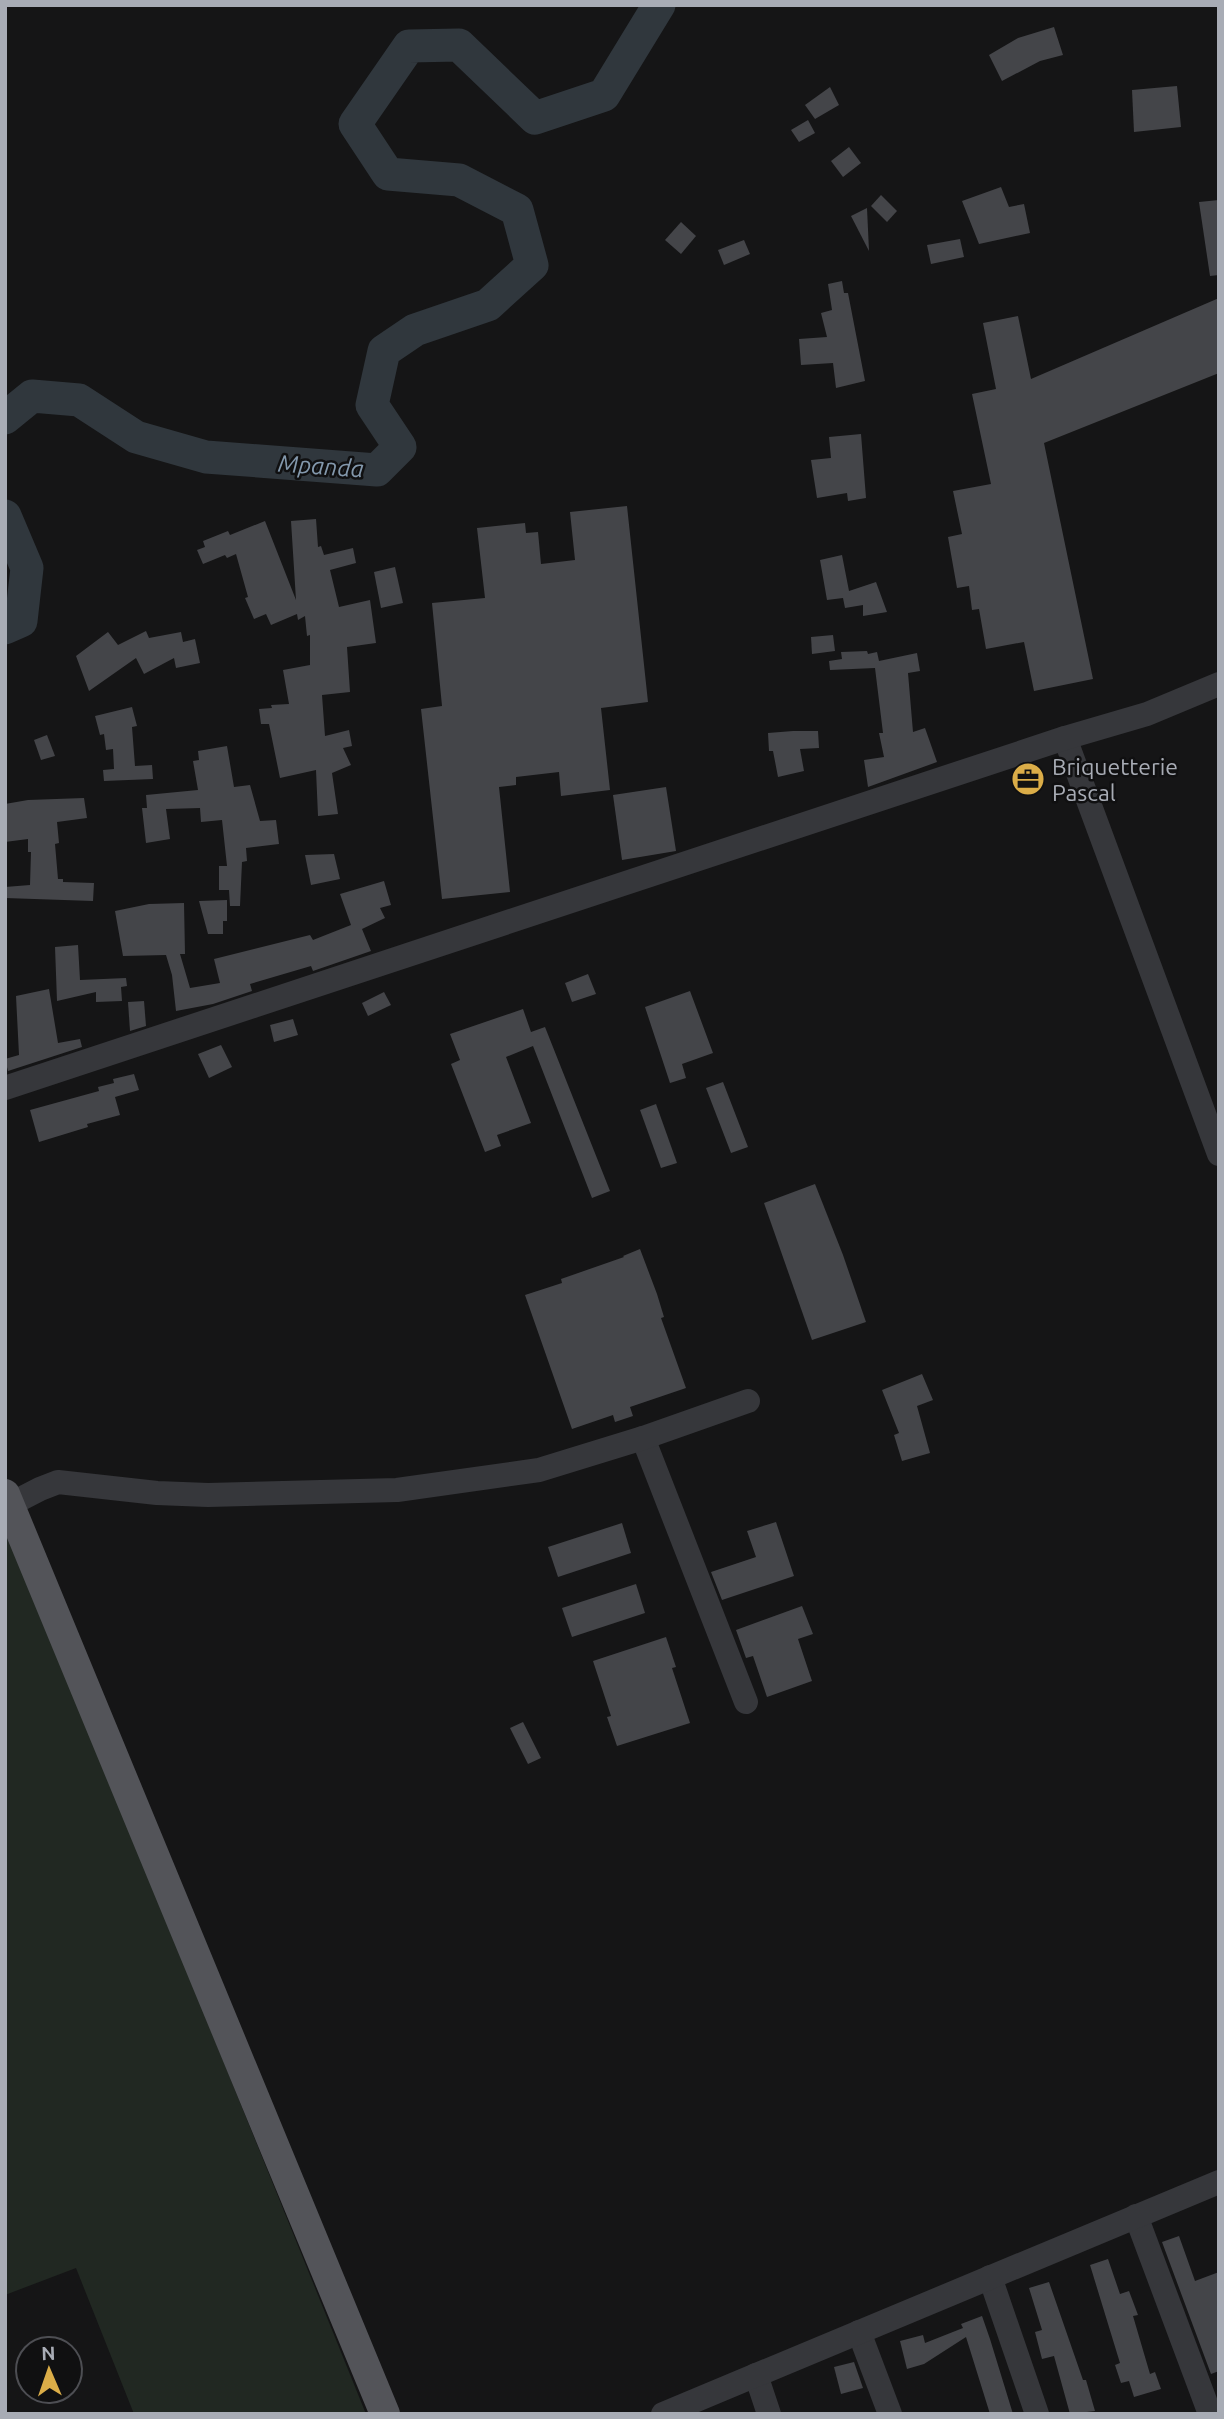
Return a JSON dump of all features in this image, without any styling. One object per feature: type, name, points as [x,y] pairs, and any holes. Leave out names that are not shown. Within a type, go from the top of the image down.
[{"type":"main road","points":[[7,1499],[385,2414]]},
{"type":"street","points":[[5,1088],[1147,713],[1219,684]]},
{"type":"street","points":[[1065,738],[1219,1154]]},
{"type":"street","points":[[7,1499],[58,1482],[157,1493],[208,1495],[397,1490],[540,1470],[748,1401]]},
{"type":"street","points":[[643,1438],[746,1702]]},
{"type":"street","points":[[663,2414],[1219,2182]]},
{"type":"street","points":[[1136,2216],[1210,2414]]},
{"type":"street","points":[[990,2277],[1037,2414]]},
{"type":"street","points":[[859,2332],[890,2414]]},
{"type":"street","points":[[756,2375],[769,2414]]},
{"type":"shaded area","points":[[5,1521],[366,2414],[134,2414],[76,2268],[5,2295]]},
{"type":"building","points":[[1054,27],[1063,55],[1040,61],[1002,81],[989,55],[1018,38]]},
{"type":"building","points":[[1177,86],[1181,127],[1134,132],[1132,90]]},
{"type":"building","points":[[830,87],[839,105],[815,119],[805,105]]},
{"type":"building","points":[[808,120],[815,133],[799,142],[791,130]]},
{"type":"building","points":[[849,147],[861,163],[843,177],[831,161]]},
{"type":"building","points":[[1001,187],[1009,207],[1024,204],[1030,233],[979,244],[962,201]]},
{"type":"building","points":[[881,195],[897,211],[887,222],[871,206]]},
{"type":"building","points":[[1219,200],[1219,275],[1210,276],[1199,202]]},
{"type":"building","points":[[867,208],[869,251],[851,216]]},
{"type":"building","points":[[681,222],[696,236],[681,254],[665,240]]},
{"type":"building","points":[[960,239],[964,257],[931,264],[927,245]]},
{"type":"building","points":[[744,240],[750,254],[724,265],[718,250]]},
{"type":"building","points":[[842,281],[844,293],[848,293],[865,381],[836,388],[833,363],[801,365],[799,339],[827,337],[821,313],[832,310],[828,284]]},
{"type":"building","points":[[1219,298],[1219,373],[1044,443],[1093,679],[1034,691],[1024,642],[986,649],[979,609],[972,610],[969,586],[957,588],[948,537],[962,534],[953,491],[991,484],[972,394],[996,389],[983,323],[1018,316],[1031,379]]},
{"type":"building","points":[[861,434],[866,498],[848,501],[847,493],[817,498],[811,460],[831,458],[829,437]]},
{"type":"building","points":[[627,506],[648,702],[601,708],[610,790],[561,796],[559,772],[516,777],[516,785],[499,787],[510,892],[442,899],[421,709],[442,706],[432,603],[485,598],[477,528],[525,523],[526,533],[538,532],[541,564],[575,560],[570,512]]},
{"type":"building","points":[[316,519],[318,547],[321,546],[324,555],[353,548],[356,563],[330,570],[339,607],[370,600],[376,643],[347,647],[350,692],[322,695],[325,736],[349,730],[352,746],[343,748],[351,765],[332,773],[338,814],[318,816],[316,770],[280,778],[269,724],[261,724],[259,709],[289,704],[283,670],[310,665],[310,635],[307,636],[305,616],[298,620],[297,614],[271,625],[266,614],[254,619],[245,598],[248,597],[236,554],[227,558],[225,555],[203,564],[197,550],[205,547],[203,541],[228,531],[230,535],[265,521],[296,600],[291,521]]},
{"type":"building","points":[[842,555],[849,591],[876,582],[887,612],[863,616],[863,605],[845,608],[843,598],[827,600],[820,560]]},
{"type":"building","points":[[395,567],[403,603],[381,608],[374,572]]},
{"type":"building","points":[[146,631],[149,638],[181,632],[183,642],[195,639],[200,663],[176,668],[174,658],[144,674],[136,658],[89,691],[76,656],[108,632],[118,645]]},
{"type":"building","points":[[833,635],[835,651],[812,654],[811,637]]},
{"type":"building","points":[[867,651],[868,654],[877,652],[879,661],[917,653],[920,671],[908,673],[913,732],[925,728],[937,762],[868,787],[864,760],[884,757],[879,733],[883,733],[875,668],[830,670],[829,661],[842,659],[841,652]]},
{"type":"building","points":[[132,707],[137,726],[132,727],[135,766],[152,765],[153,779],[104,781],[103,770],[114,769],[113,749],[106,750],[104,734],[100,735],[95,716]]},
{"type":"building","points":[[818,731],[819,748],[800,749],[804,771],[778,777],[773,751],[769,751],[768,733]]},
{"type":"building","points":[[47,735],[55,756],[41,760],[34,740]]},
{"type":"building","points":[[227,746],[234,787],[250,785],[260,821],[276,820],[279,844],[246,848],[247,861],[242,862],[240,906],[230,906],[229,890],[219,890],[219,866],[227,866],[222,820],[201,822],[200,808],[166,809],[170,839],[146,843],[142,808],[147,808],[146,795],[198,790],[193,761],[199,760],[198,751]]},
{"type":"building","points":[[666,787],[676,851],[622,860],[613,795]]},
{"type":"building","points":[[84,798],[87,818],[57,822],[59,843],[55,844],[58,879],[63,879],[63,882],[94,883],[93,901],[5,898],[5,887],[30,885],[31,852],[28,852],[28,839],[5,842],[5,804],[28,800]]},
{"type":"building","points":[[334,854],[340,879],[311,885],[305,855]]},
{"type":"building","points":[[384,881],[391,905],[380,908],[385,918],[362,929],[371,951],[313,971],[311,966],[250,984],[252,991],[213,1004],[176,1011],[172,975],[166,955],[123,956],[115,911],[149,904],[184,903],[185,954],[180,954],[190,988],[220,983],[214,959],[310,935],[313,940],[351,925],[340,894]]},
{"type":"building","points":[[227,900],[227,921],[223,921],[223,934],[208,934],[199,901]]},
{"type":"building","points":[[78,945],[80,980],[126,978],[127,986],[121,987],[122,1001],[96,1002],[96,992],[57,1001],[55,947]]},
{"type":"building","points":[[588,974],[596,994],[572,1002],[565,983]]},
{"type":"building","points":[[49,989],[58,1043],[80,1039],[82,1047],[8,1071],[5,1059],[19,1055],[16,996]]},
{"type":"building","points":[[690,991],[713,1053],[682,1064],[686,1078],[670,1083],[645,1007]]},
{"type":"building","points":[[384,992],[391,1005],[368,1016],[362,1003]]},
{"type":"building","points":[[144,1001],[146,1026],[130,1031],[128,1002]]},
{"type":"building","points":[[523,1009],[531,1032],[545,1027],[610,1191],[592,1198],[533,1046],[506,1057],[531,1123],[497,1135],[501,1146],[485,1152],[451,1064],[460,1060],[450,1034]]},
{"type":"building","points":[[293,1019],[298,1035],[274,1042],[270,1025]]},
{"type":"building","points":[[221,1045],[232,1067],[209,1078],[198,1054]]},
{"type":"building","points":[[134,1074],[139,1090],[115,1097],[120,1115],[39,1142],[30,1110],[99,1091],[98,1087],[114,1083],[113,1079]]},
{"type":"building","points":[[723,1082],[748,1147],[731,1153],[706,1088]]},
{"type":"building","points":[[656,1104],[677,1163],[661,1168],[640,1110]]},
{"type":"building","points":[[815,1184],[866,1322],[812,1340],[764,1203]]},
{"type":"building","points":[[640,1249],[686,1388],[630,1407],[633,1416],[615,1422],[613,1415],[572,1429],[525,1295],[562,1283],[561,1279]]},
{"type":"building","points":[[922,1374],[933,1400],[917,1406],[930,1453],[902,1461],[894,1435],[899,1433],[882,1390]]},
{"type":"building","points":[[776,1522],[794,1576],[722,1600],[711,1572],[756,1557],[747,1531]]},
{"type":"building","points":[[622,1523],[631,1553],[558,1577],[548,1547]]},
{"type":"building","points":[[636,1584],[645,1613],[572,1637],[562,1608]]},
{"type":"building","points":[[802,1606],[813,1634],[798,1639],[812,1681],[767,1697],[753,1656],[746,1658],[736,1630]]},
{"type":"building","points":[[666,1637],[676,1667],[672,1668],[690,1723],[617,1746],[607,1717],[611,1716],[593,1661]]},
{"type":"building","points":[[523,1722],[541,1758],[528,1764],[510,1728]]},
{"type":"building","points":[[1179,2236],[1195,2281],[1219,2272],[1219,2371],[1211,2374],[1162,2242]]},
{"type":"building","points":[[1108,2259],[1120,2294],[1129,2291],[1138,2315],[1133,2316],[1150,2374],[1155,2372],[1161,2389],[1134,2397],[1129,2381],[1121,2383],[1115,2365],[1120,2363],[1090,2265]]},
{"type":"building","points":[[1049,2282],[1095,2411],[1070,2414],[1054,2356],[1042,2359],[1035,2332],[1042,2330],[1029,2288]]},
{"type":"building","points":[[982,2316],[1013,2414],[990,2414],[966,2337],[924,2364],[907,2369],[900,2341],[923,2335],[925,2343],[963,2328],[961,2324]]},
{"type":"building","points":[[854,2362],[863,2388],[841,2394],[834,2367]]},
{"type":"waterway","name":"Mpanda","points":[[5,418],[32,396],[79,400],[136,437],[206,457],[377,470],[400,447],[372,405],[384,351],[415,330],[488,305],[532,265],[517,210],[459,180],[388,174],[355,124],[409,46],[459,45],[535,118],[604,95],[659,5]]},
{"type":"waterway","name":"Mpanda","points":[[5,516],[27,568],[21,621],[5,628]]},
{"type":"place","name":"Briquetterie Pascal","points":[[1028,779]]}]
